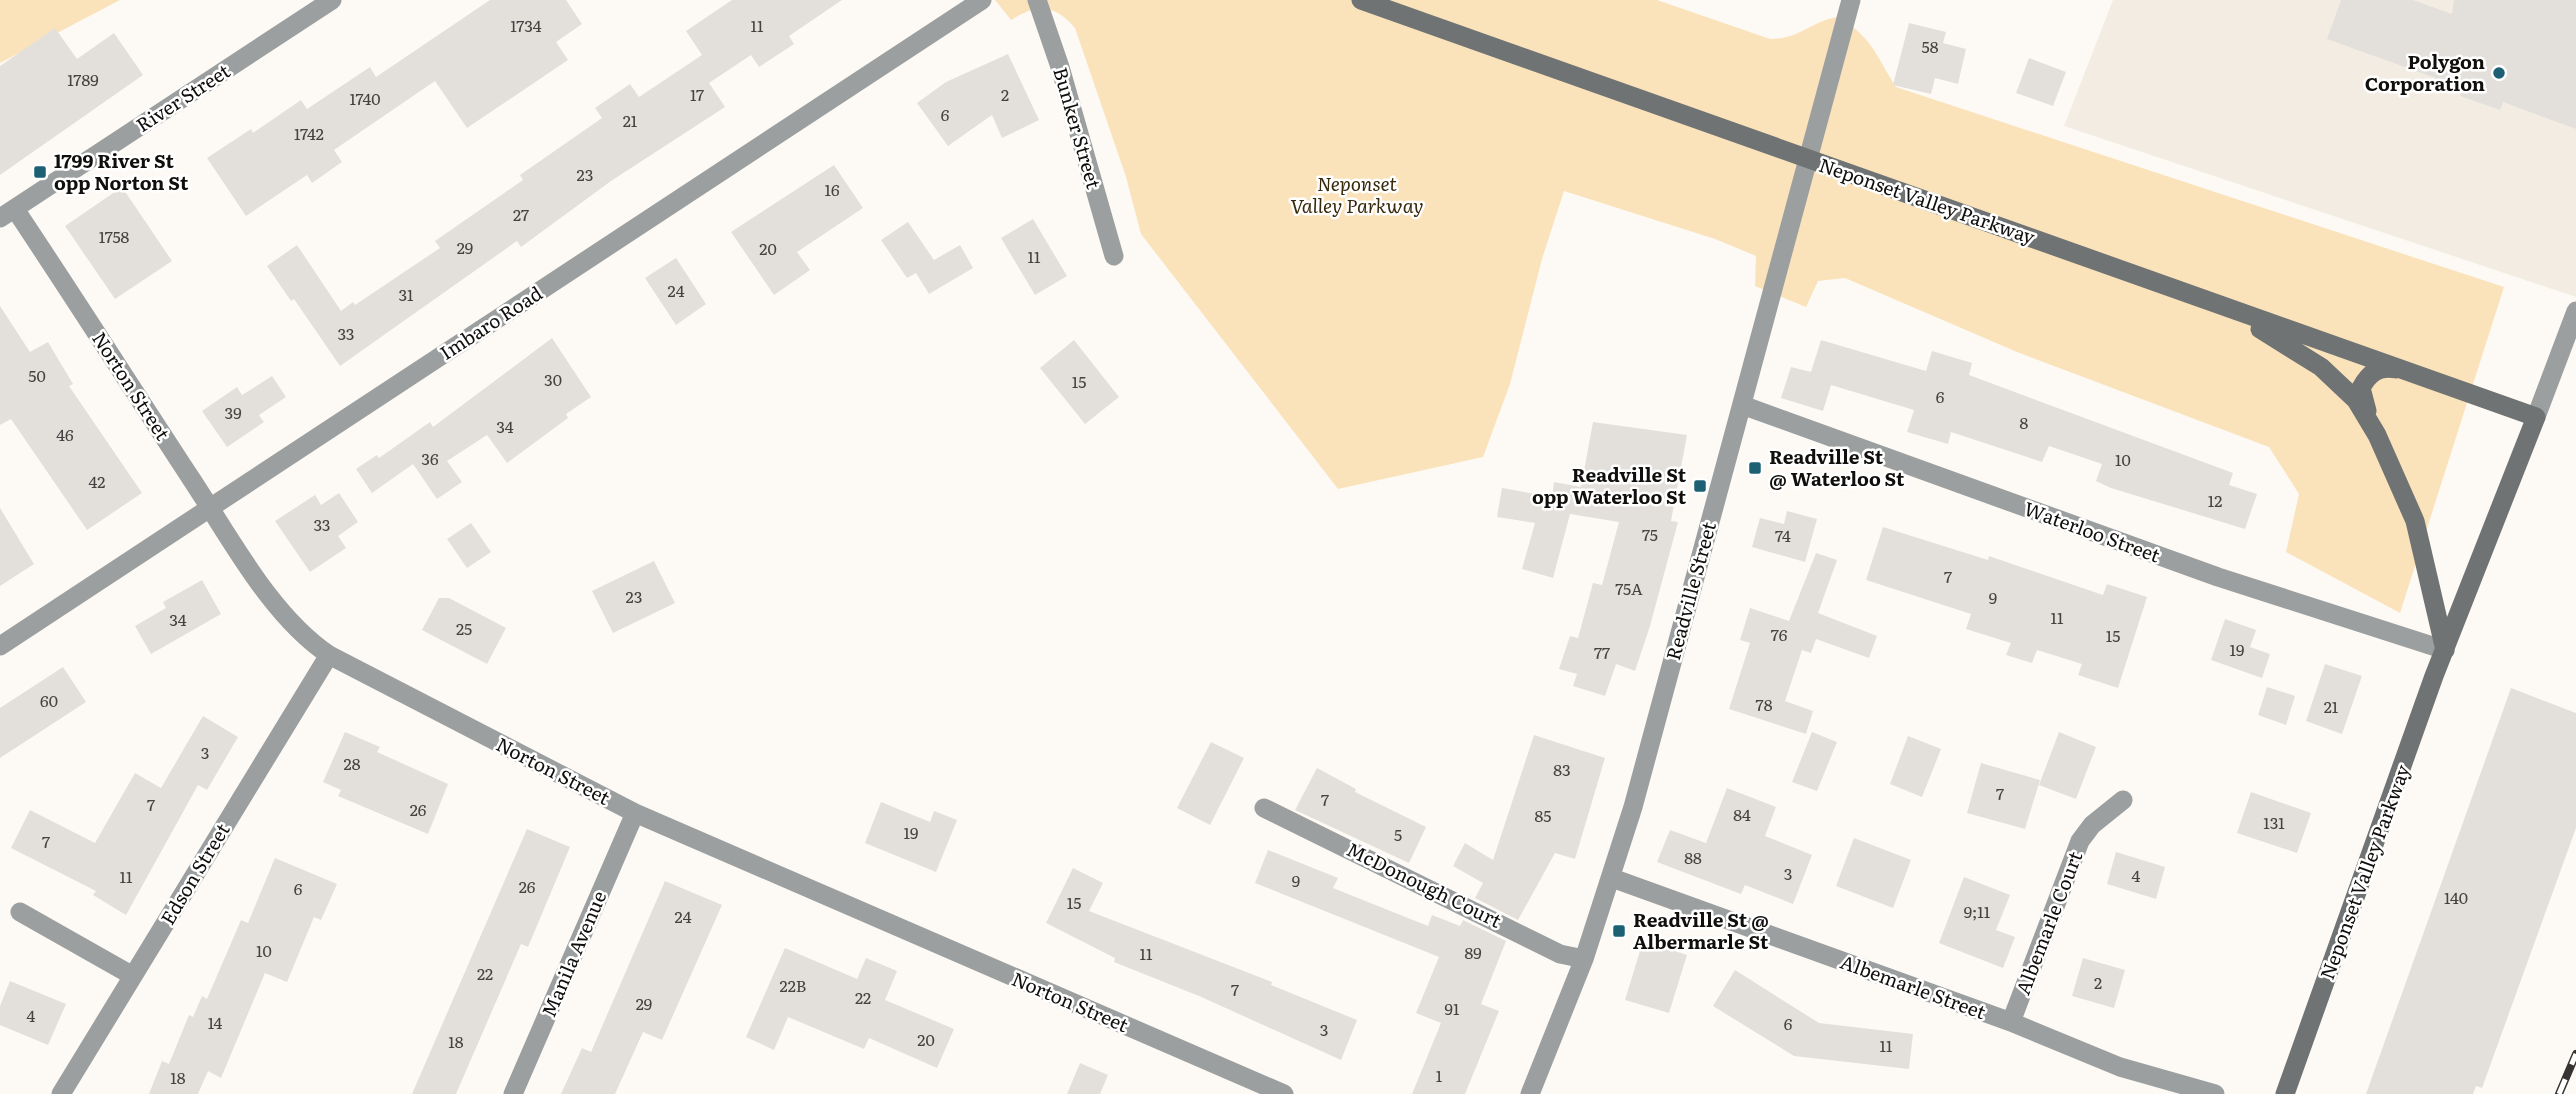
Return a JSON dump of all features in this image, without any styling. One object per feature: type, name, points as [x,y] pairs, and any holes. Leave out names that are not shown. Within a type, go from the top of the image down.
[{"type":"main road","name":"Neponset Valley Parkway","points":[[1361,0],[2536,416],[2445,650],[2285,1094]]},
{"type":"main road","name":"Neponset Valley Parkway","points":[[2216,304],[2321,367],[2357,400],[2377,435]]},
{"type":"main road","name":"Neponset Valley Parkway","points":[[2403,370],[2375,370],[2361,388],[2377,435],[2415,521],[2445,650]]},
{"type":"street","name":"River Street","points":[[7,214],[331,0]]},
{"type":"street","name":"Imbaro Road","points":[[0,646],[982,0]]},
{"type":"street","name":"Bunker Street","points":[[1037,0],[1060,67],[1114,256]]},
{"type":"street","name":"Readville Street","points":[[1530,1094],[1584,959],[1612,878],[1851,0]]},
{"type":"street","name":"Norton Street","points":[[7,214],[285,617],[306,639],[329,655],[635,813],[1284,1094]]},
{"type":"street","points":[[2536,416],[2576,312]]},
{"type":"street","name":"Waterloo Street","points":[[1742,405],[2218,577],[2445,650]]},
{"type":"street","name":"Edson Street","points":[[61,1094],[329,655]]},
{"type":"street","name":"Albemarle Court","points":[[2011,1022],[2080,841],[2092,825],[2123,800]]},
{"type":"street","name":"McDonough Court","points":[[1264,808],[1560,954],[1584,959]]},
{"type":"street","name":"Manila Avenue","points":[[513,1094],[635,813]]},
{"type":"street","name":"Albemarle Street","points":[[1612,878],[2011,1022],[2120,1067],[2214,1094]]},
{"type":"street","points":[[20,912],[132,976]]},
{"type":"shaded area","points":[[2113,0],[2576,0],[2576,297],[2064,126]]},
{"type":"green space","points":[[0,0],[120,0],[0,63]]},
{"type":"green space","name":"Neponset Valley Parkway","points":[[995,0],[1657,0],[1770,39],[1790,36],[1837,17],[1866,39],[1896,87],[2504,287],[2400,613],[2286,552],[2299,494],[2269,447],[2017,352],[1845,278],[1818,281],[1806,307],[1755,286],[1756,256],[1715,239],[1564,191],[1542,259],[1510,384],[1483,457],[1338,489],[1141,234],[1126,177],[1075,28],[1060,14],[1045,9],[1029,11],[1011,20]]},
{"type":"building","points":[[490,0],[566,0],[582,24],[556,42],[568,60],[467,128],[435,81],[334,150],[342,162],[312,183],[307,175],[246,216],[207,158],[251,129],[253,133],[301,100],[307,109],[370,67],[376,77]]},
{"type":"building","points":[[732,0],[842,0],[789,36],[794,44],[759,67],[751,55],[709,83],[725,107],[611,181],[521,247],[517,241],[340,366],[294,299],[291,301],[267,266],[297,245],[341,311],[353,302],[355,305],[440,248],[435,241],[523,180],[520,175],[602,118],[595,108],[630,84],[639,97],[702,55],[686,31]]},
{"type":"building","name":"Polygon Corporation","points":[[2341,0],[2413,0],[2452,14],[2454,0],[2576,0],[2576,129],[2503,102],[2500,110],[2460,96],[2463,88],[2327,39]]},
{"type":"building","points":[[1909,23],[1946,32],[1943,43],[1966,49],[1958,84],[1935,78],[1931,94],[1893,85]]},
{"type":"building","points":[[55,28],[77,59],[114,33],[143,75],[0,175],[0,66]]},
{"type":"building","points":[[1008,54],[1039,120],[1002,138],[992,115],[948,146],[917,103],[946,82]]},
{"type":"building","points":[[2029,58],[2066,72],[2053,106],[2016,93]]},
{"type":"building","points":[[834,165],[863,208],[797,252],[810,270],[774,295],[731,232]]},
{"type":"building","points":[[122,187],[172,261],[115,299],[65,226]]},
{"type":"building","points":[[1033,219],[1067,276],[1035,295],[1001,238]]},
{"type":"building","points":[[908,222],[934,260],[960,245],[973,268],[929,294],[916,273],[907,278],[881,240]]},
{"type":"building","points":[[676,258],[706,304],[676,325],[645,278]]},
{"type":"building","points":[[0,306],[30,352],[48,342],[73,384],[69,386],[142,493],[87,530],[11,419],[0,425]]},
{"type":"building","points":[[552,338],[591,397],[566,414],[568,418],[507,463],[487,435],[447,461],[462,482],[437,499],[413,464],[372,493],[356,469],[377,455],[379,458],[430,422],[433,427]]},
{"type":"building","points":[[1074,340],[1119,397],[1085,424],[1040,368]]},
{"type":"building","points":[[1821,340],[1926,371],[1932,351],[1972,363],[1969,375],[2233,473],[2229,485],[2257,494],[2245,529],[2111,488],[2096,481],[2102,464],[2049,446],[2042,462],[1951,432],[1948,444],[1907,432],[1914,410],[1831,385],[1823,411],[1781,398],[1791,367],[1811,372]]},
{"type":"building","points":[[272,376],[286,397],[259,415],[264,422],[227,447],[202,411],[237,387],[242,395]]},
{"type":"building","points":[[1593,422],[1687,435],[1671,521],[1678,522],[1650,626],[1635,671],[1616,664],[1605,696],[1573,686],[1577,674],[1559,669],[1570,636],[1578,638],[1593,583],[1602,585],[1619,522],[1570,514],[1553,578],[1522,569],[1535,523],[1497,517],[1502,488],[1552,497],[1554,482],[1581,487]]},
{"type":"building","points":[[339,493],[358,522],[338,536],[346,548],[310,572],[275,521],[315,495],[321,505]]},
{"type":"building","points":[[0,508],[34,564],[0,586]]},
{"type":"building","points":[[1787,511],[1817,519],[1805,562],[1752,547],[1760,518],[1784,524]]},
{"type":"building","points":[[471,523],[491,552],[467,568],[447,539]]},
{"type":"building","points":[[1883,527],[1988,560],[1989,556],[2103,595],[2107,584],[2147,597],[2118,688],[2078,675],[2082,664],[2037,650],[2032,663],[2006,655],[2011,643],[1966,629],[1971,614],[1866,580]]},
{"type":"building","points":[[1816,553],[1837,560],[1818,613],[1877,636],[1869,658],[1816,639],[1811,653],[1802,650],[1785,701],[1813,711],[1806,734],[1729,709],[1750,643],[1740,640],[1750,608],[1789,621]]},
{"type":"building","points":[[654,561],[675,603],[613,633],[592,591]]},
{"type":"building","points":[[202,580],[221,614],[151,654],[135,626],[166,608],[163,602]]},
{"type":"building","points":[[439,598],[449,598],[506,628],[487,664],[422,630]]},
{"type":"building","points":[[2225,619],[2256,630],[2250,647],[2270,654],[2262,678],[2211,660]]},
{"type":"building","points":[[2325,664],[2362,676],[2342,734],[2306,721]]},
{"type":"building","points":[[63,667],[86,702],[0,758],[0,708]]},
{"type":"building","points":[[2267,687],[2295,696],[2286,725],[2258,715]]},
{"type":"building","points":[[2511,688],[2576,713],[2576,828],[2482,1088],[2476,1086],[2473,1094],[2366,1094]]},
{"type":"building","points":[[203,716],[238,737],[207,790],[198,785],[126,915],[93,895],[96,891],[11,848],[30,810],[95,843],[135,773],[161,788]]},
{"type":"building","points":[[345,732],[380,747],[377,752],[448,784],[428,834],[338,796],[341,790],[323,782]]},
{"type":"building","points":[[1812,732],[1837,742],[1817,791],[1792,782]]},
{"type":"building","points":[[2059,732],[2096,747],[2076,799],[2039,785]]},
{"type":"building","points":[[1534,735],[1605,758],[1575,859],[1555,853],[1518,920],[1475,898],[1483,883],[1453,866],[1465,843],[1493,860]]},
{"type":"building","points":[[1908,736],[1941,749],[1922,797],[1890,784]]},
{"type":"building","points":[[1211,742],[1244,758],[1210,825],[1177,808]]},
{"type":"building","points":[[1981,763],[2040,780],[2025,829],[1967,813]]},
{"type":"building","points":[[1317,768],[1356,789],[1355,792],[1426,827],[1409,863],[1295,810]]},
{"type":"building","points":[[1727,788],[1776,807],[1765,836],[1812,855],[1793,904],[1745,885],[1741,894],[1657,862],[1670,830],[1706,843]]},
{"type":"building","points":[[2251,792],[2311,813],[2297,853],[2237,833]]},
{"type":"building","points":[[881,802],[930,822],[934,811],[957,820],[936,872],[865,843]]},
{"type":"building","points":[[527,829],[570,847],[528,947],[521,944],[456,1094],[412,1094]]},
{"type":"building","points":[[1854,838],[1911,860],[1893,908],[1836,886]]},
{"type":"building","points":[[1268,850],[1338,878],[1333,888],[1428,926],[1432,915],[1460,926],[1463,920],[1506,941],[1481,1004],[1499,1011],[1465,1094],[1412,1094],[1441,1023],[1416,1013],[1439,957],[1255,883]]},
{"type":"building","points":[[2116,852],[2165,867],[2156,899],[2107,884]]},
{"type":"building","points":[[275,858],[337,884],[321,920],[314,917],[287,982],[265,973],[221,1078],[208,1071],[198,1094],[149,1094],[162,1061],[169,1064],[189,1015],[193,1017],[202,996],[207,999],[241,920],[248,923]]},
{"type":"building","points":[[1073,868],[1103,883],[1089,911],[1272,982],[1271,985],[1357,1020],[1341,1060],[1199,996],[1114,962],[1115,958],[1046,923]]},
{"type":"building","points":[[1964,877],[2010,895],[1996,930],[2015,937],[2003,968],[1939,943]]},
{"type":"building","points":[[665,881],[722,905],[662,1040],[643,1032],[615,1094],[561,1094],[582,1048],[591,1052]]},
{"type":"building","points":[[1643,941],[1687,955],[1669,1013],[1625,1000]]},
{"type":"building","points":[[785,948],[857,979],[866,958],[897,971],[885,1000],[954,1029],[937,1068],[869,1038],[864,1049],[788,1017],[774,1050],[746,1037]]},
{"type":"building","points":[[2083,958],[2125,970],[2114,1008],[2072,996]]},
{"type":"building","points":[[1735,970],[1819,1023],[1913,1034],[1909,1069],[1794,1056],[1713,1006]]},
{"type":"building","points":[[10,981],[66,1004],[48,1045],[0,1025],[0,1006]]},
{"type":"building","points":[[1080,1063],[1108,1075],[1100,1094],[1067,1094]]},
{"type":"railway","points":[[2559,1094],[2576,1054]]},
{"type":"place","name":"Polygon Corporation","points":[[2499,73]]},
{"type":"place","name":"1799 River St opp Norton St","points":[[40,172]]},
{"type":"place","name":"Readville St @ Waterloo St","points":[[1755,468]]},
{"type":"place","name":"Readville St opp Waterloo St","points":[[1700,486]]},
{"type":"place","name":"Readville St @ Albermarle St","points":[[1619,931]]}]
